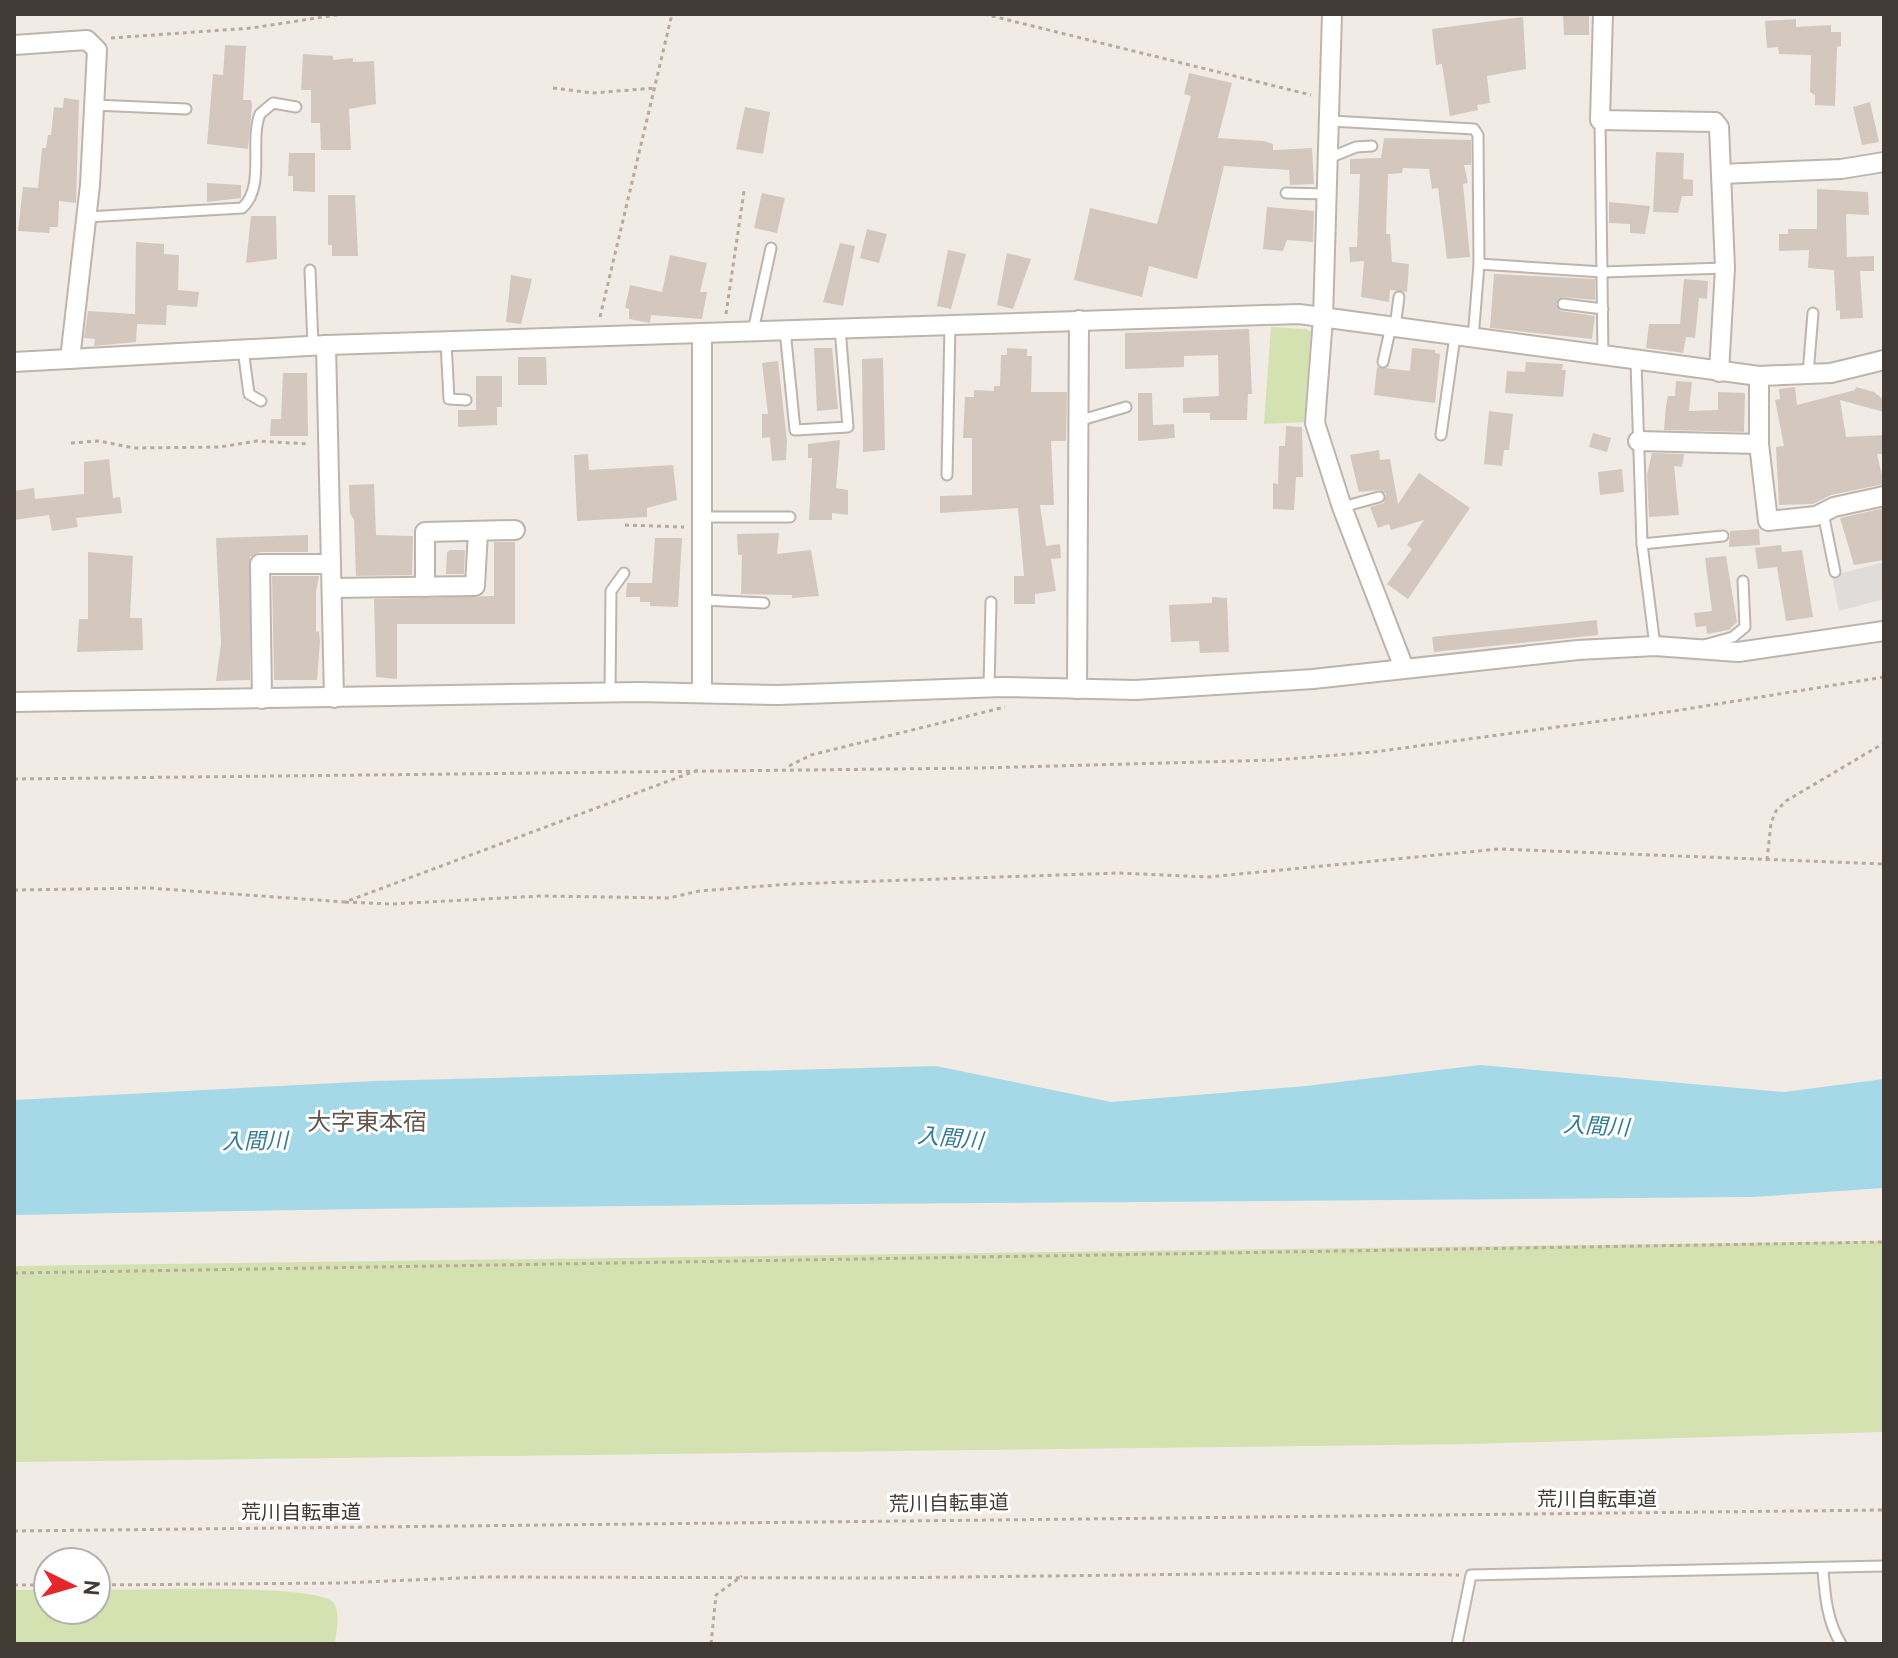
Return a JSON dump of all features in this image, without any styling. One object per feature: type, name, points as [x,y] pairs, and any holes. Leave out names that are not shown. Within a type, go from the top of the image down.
[{"type":"street","points":[[1332,14],[1323,318],[1315,423],[1342,507],[1404,668]]},
{"type":"street","points":[[1603,14],[1600,120],[1715,122],[1719,127],[1725,268],[1719,372]]},
{"type":"street","points":[[14,45],[78,40],[92,43],[97,50],[87,217],[70,359]]},
{"type":"street","points":[[1721,174],[1841,169],[1884,162]]},
{"type":"street","points":[[14,362],[320,345],[594,339],[1299,314],[1636,362],[1759,376],[1844,371],[1884,360]]},
{"type":"street","points":[[1077,689],[1079,320]]},
{"type":"street","points":[[702,335],[702,693]]},
{"type":"street","points":[[320,345],[329,443],[334,698]]},
{"type":"street","points":[[1759,376],[1759,444],[1768,521],[1823,513],[1884,496]]},
{"type":"street","points":[[1638,441],[1759,444]]},
{"type":"street","points":[[425,587],[425,532],[515,530]]},
{"type":"street","points":[[332,588],[475,586],[478,531]]},
{"type":"street","points":[[262,699],[260,564],[331,564]]},
{"type":"street","points":[[14,702],[610,692],[778,695],[989,687],[1136,690],[1313,679],[1578,650],[1655,646],[1738,652],[1884,631]]},
{"type":"lane","points":[[87,217],[242,208],[250,201],[254,181],[260,114],[273,103],[296,107]]},
{"type":"lane","points":[[94,105],[186,109]]},
{"type":"lane","points":[[1600,120],[1603,357]]},
{"type":"lane","points":[[1331,121],[1474,129],[1478,135],[1479,264],[1441,435]]},
{"type":"lane","points":[[1329,158],[1356,147],[1372,146]]},
{"type":"lane","points":[[1286,193],[1328,194]]},
{"type":"lane","points":[[753,331],[771,248]]},
{"type":"lane","points":[[1479,264],[1603,272],[1725,268]]},
{"type":"lane","points":[[310,270],[320,345]]},
{"type":"lane","points":[[1383,362],[1399,297]]},
{"type":"lane","points":[[1563,304],[1603,309]]},
{"type":"lane","points":[[1808,374],[1813,313]]},
{"type":"lane","points":[[947,475],[950,324]]},
{"type":"lane","points":[[785,330],[795,430],[848,427],[840,328]]},
{"type":"lane","points":[[446,342],[449,399],[466,400]]},
{"type":"lane","points":[[243,349],[249,394],[261,401]]},
{"type":"lane","points":[[1636,362],[1642,544],[1655,646]]},
{"type":"lane","points":[[1078,421],[1126,407]]},
{"type":"lane","points":[[1342,507],[1379,497]]},
{"type":"lane","points":[[1823,513],[1835,572]]},
{"type":"lane","points":[[703,522],[790,517]]},
{"type":"lane","points":[[1642,544],[1723,536]]},
{"type":"lane","points":[[610,692],[611,591],[624,573]]},
{"type":"lane","points":[[1700,648],[1709,642],[1733,637],[1745,627],[1743,581]]},
{"type":"lane","points":[[703,600],[764,603]]},
{"type":"lane","points":[[989,687],[991,602]]},
{"type":"lane","points":[[1457,1644],[1471,1575],[1777,1566],[1823,1570],[1884,1566]]},
{"type":"lane","points":[[1823,1570],[1832,1630],[1841,1644]]},
{"type":"path","points":[[92,43],[106,39],[252,28],[342,14]]},
{"type":"path","points":[[594,339],[672,14]]},
{"type":"path","points":[[984,14],[1331,100]]},
{"type":"path","points":[[553,88],[593,93],[655,88]]},
{"type":"path","points":[[724,333],[744,191]]},
{"type":"path","points":[[71,443],[99,441],[134,448],[220,447],[257,441],[329,443]]},
{"type":"path","points":[[625,525],[703,522]]},
{"type":"path","points":[[14,779],[1163,765],[1360,753],[1674,711],[1884,677]]},
{"type":"path","points":[[786,768],[811,755],[1018,703]]},
{"type":"path","points":[[1767,860],[1776,811],[1786,801],[1884,743]]},
{"type":"path","points":[[345,902],[700,769]]},
{"type":"path","points":[[14,890],[149,888],[391,904],[541,896],[669,898],[699,891],[776,885],[1119,873],[1208,877],[1499,849],[1884,864]]},
{"type":"path","points":[[14,1273],[1884,1242]]},
{"type":"path","name":"荒川自転車道","points":[[14,1531],[1884,1510]]},
{"type":"path","points":[[112,1585],[340,1583],[483,1577],[1471,1575]]},
{"type":"path","points":[[711,1644],[716,1595],[742,1576]]},
{"type":"green space","points":[[1271,327],[1311,332],[1304,422],[1264,424]]},
{"type":"green space","points":[[1884,1241],[1884,1432],[1469,1444],[14,1462],[14,1266]]},
{"type":"green space","points":[[14,1590],[32,1590],[32,1626],[112,1626],[112,1590],[293,1592],[319,1596],[333,1602],[337,1611],[335,1644],[14,1644]]},
{"type":"shaded area","points":[[1884,562],[1884,599],[1839,611],[1832,576]]},
{"type":"water","name":"入間川","points":[[1480,1065],[1784,1092],[1884,1079],[1884,1188],[1753,1197],[14,1215],[14,1100],[375,1081],[936,1066],[1111,1102],[1306,1086]]},
{"type":"building","points":[[1563,14],[1589,14],[1589,35],[1564,35]]},
{"type":"building","points":[[1523,17],[1526,69],[1487,76],[1490,103],[1477,105],[1478,110],[1450,116],[1442,64],[1436,65],[1432,29]]},
{"type":"building","points":[[1796,19],[1796,27],[1831,25],[1831,32],[1841,32],[1841,46],[1837,47],[1835,106],[1815,105],[1815,95],[1810,92],[1811,55],[1779,54],[1778,47],[1767,48],[1765,21]]},
{"type":"building","points":[[225,45],[246,46],[243,100],[251,100],[252,106],[248,149],[207,144],[213,74],[223,75]]},
{"type":"building","points":[[303,54],[333,56],[333,60],[353,58],[353,62],[374,61],[376,104],[349,109],[351,150],[321,150],[320,123],[311,123],[311,90],[301,90]]},
{"type":"building","points":[[1189,73],[1232,83],[1218,138],[1264,141],[1273,144],[1273,150],[1312,148],[1314,184],[1290,185],[1289,170],[1224,166],[1197,279],[1149,266],[1142,297],[1074,280],[1090,208],[1157,224],[1191,96],[1184,94]]},
{"type":"building","points":[[64,98],[79,100],[76,203],[59,201],[58,227],[50,227],[49,233],[18,231],[23,187],[38,188],[42,148],[46,148],[48,135],[51,135],[54,107],[63,108]]},
{"type":"building","points":[[1870,102],[1879,142],[1862,145],[1853,107]]},
{"type":"building","points":[[745,107],[770,112],[763,154],[736,149]]},
{"type":"building","points":[[1384,138],[1471,140],[1471,165],[1464,165],[1468,183],[1463,184],[1470,257],[1447,259],[1438,188],[1432,189],[1429,169],[1403,168],[1402,173],[1388,174],[1386,234],[1390,234],[1392,262],[1409,264],[1407,292],[1390,290],[1389,302],[1361,297],[1364,261],[1350,262],[1349,247],[1357,247],[1360,174],[1350,174],[1350,159],[1381,158]]},
{"type":"building","points":[[1656,152],[1684,153],[1683,179],[1693,180],[1693,196],[1682,196],[1678,213],[1653,212]]},
{"type":"building","points":[[289,153],[315,153],[315,192],[293,191],[293,176],[288,176]]},
{"type":"building","points":[[207,183],[241,185],[241,198],[207,202]]},
{"type":"building","points":[[1817,189],[1868,192],[1869,215],[1846,214],[1847,257],[1874,256],[1874,271],[1860,271],[1863,318],[1840,319],[1840,310],[1836,311],[1834,270],[1808,268],[1809,250],[1779,251],[1779,234],[1788,234],[1788,229],[1817,229]]},
{"type":"building","points":[[762,193],[785,198],[777,233],[754,228]]},
{"type":"building","points":[[328,195],[355,195],[358,256],[332,256],[332,245],[328,245]]},
{"type":"building","points":[[1609,202],[1650,206],[1645,234],[1630,233],[1630,224],[1609,223]]},
{"type":"building","points":[[1267,207],[1314,211],[1313,242],[1287,240],[1283,251],[1263,249]]},
{"type":"building","points":[[251,216],[276,216],[277,259],[246,263]]},
{"type":"building","points":[[867,229],[887,234],[879,263],[860,258]]},
{"type":"building","points":[[136,242],[164,244],[164,254],[179,255],[178,290],[199,292],[197,307],[167,305],[166,325],[137,324],[136,342],[94,346],[95,339],[84,338],[88,311],[135,314]]},
{"type":"building","points":[[840,243],[855,246],[843,306],[823,302]]},
{"type":"building","points":[[948,250],[966,254],[951,309],[937,306]]},
{"type":"building","points":[[1007,253],[1031,259],[1013,309],[997,305]]},
{"type":"building","points":[[670,255],[707,263],[700,292],[707,292],[702,319],[651,315],[650,323],[629,319],[629,309],[625,308],[630,285],[662,292]]},
{"type":"building","points":[[1494,274],[1595,279],[1595,300],[1563,297],[1556,304],[1561,311],[1595,316],[1592,339],[1490,328]]},
{"type":"building","points":[[511,275],[532,279],[521,324],[506,322]]},
{"type":"building","points":[[1684,279],[1708,281],[1707,299],[1699,298],[1695,338],[1686,337],[1683,353],[1646,348],[1649,324],[1680,324]]},
{"type":"building","points":[[1249,329],[1252,394],[1248,394],[1247,420],[1210,420],[1210,413],[1183,413],[1183,398],[1219,396],[1218,355],[1184,356],[1184,367],[1125,369],[1125,333]]},
{"type":"building","points":[[814,348],[832,348],[838,409],[817,411]]},
{"type":"building","points":[[1007,348],[1027,349],[1027,356],[1032,356],[1031,392],[1067,392],[1066,441],[1051,441],[1054,505],[1040,505],[1046,546],[1060,544],[1061,558],[1051,559],[1056,591],[1035,594],[1035,604],[1014,604],[1014,576],[1024,576],[1018,508],[940,513],[940,496],[972,495],[972,438],[963,438],[965,397],[974,397],[974,390],[994,391],[994,386],[1000,386],[1001,355],[1007,355]]},
{"type":"building","points":[[1412,348],[1435,350],[1440,354],[1435,403],[1374,395],[1377,367],[1410,371]]},
{"type":"building","points":[[518,357],[546,357],[547,385],[518,385]]},
{"type":"building","points":[[883,358],[885,450],[863,452],[862,359]]},
{"type":"building","points":[[778,361],[787,441],[786,460],[772,461],[770,437],[762,438],[762,414],[768,414],[762,363]]},
{"type":"building","points":[[1526,362],[1563,364],[1562,370],[1566,370],[1563,397],[1505,393],[1507,371],[1525,372]]},
{"type":"building","points":[[283,373],[307,373],[308,436],[270,436],[271,419],[281,419]]},
{"type":"building","points":[[476,376],[502,376],[502,407],[497,407],[497,425],[458,427],[458,410],[476,410]]},
{"type":"building","points":[[1676,381],[1692,382],[1689,411],[1718,410],[1718,392],[1745,393],[1744,432],[1664,430],[1668,396],[1675,396]]},
{"type":"building","points":[[1795,387],[1797,405],[1855,390],[1856,387],[1874,392],[1884,400],[1884,412],[1840,400],[1846,437],[1884,435],[1884,454],[1877,454],[1884,484],[1831,495],[1813,504],[1779,505],[1776,447],[1784,446],[1775,400],[1780,399],[1779,389]]},
{"type":"building","points":[[1138,393],[1152,393],[1153,425],[1174,424],[1175,438],[1138,441]]},
{"type":"building","points":[[1489,411],[1513,414],[1509,450],[1504,450],[1502,466],[1484,464]]},
{"type":"building","points":[[1286,426],[1302,427],[1303,477],[1296,477],[1294,510],[1273,509],[1273,483],[1278,484],[1279,446],[1285,446]]},
{"type":"building","points":[[1593,433],[1611,438],[1607,452],[1589,447]]},
{"type":"building","points":[[840,440],[836,488],[848,490],[848,515],[832,513],[832,520],[809,520],[812,458],[808,458],[808,444]]},
{"type":"building","points":[[1379,450],[1380,460],[1390,459],[1398,504],[1419,473],[1470,508],[1408,599],[1387,584],[1412,549],[1407,545],[1424,520],[1391,530],[1389,524],[1378,528],[1370,507],[1384,503],[1386,494],[1380,490],[1359,492],[1350,455]]},
{"type":"building","points":[[1652,453],[1684,454],[1682,467],[1674,466],[1679,515],[1649,517],[1647,475]]},
{"type":"building","points":[[588,454],[589,470],[673,465],[677,500],[647,508],[647,517],[577,521],[574,455]]},
{"type":"building","points":[[109,459],[113,498],[120,497],[122,513],[76,518],[78,527],[52,531],[49,515],[14,520],[14,491],[34,488],[35,499],[84,494],[84,462]]},
{"type":"building","points":[[1622,469],[1624,492],[1600,495],[1598,472]]},
{"type":"building","points":[[374,484],[376,535],[413,536],[412,575],[356,576],[349,485]]},
{"type":"building","points":[[1884,508],[1884,560],[1854,565],[1840,518]]},
{"type":"building","points":[[1759,529],[1760,545],[1729,547],[1730,531]]},
{"type":"building","points":[[779,533],[777,554],[811,550],[819,596],[792,598],[792,595],[741,594],[742,555],[738,555],[737,534]]},
{"type":"building","points":[[308,535],[308,552],[260,552],[250,557],[250,680],[216,681],[221,644],[216,538]]},
{"type":"building","points":[[655,538],[682,538],[678,607],[650,606],[650,602],[640,602],[640,597],[626,597],[627,583],[652,583]]},
{"type":"building","points":[[494,542],[515,542],[515,624],[397,624],[397,679],[376,677],[374,599],[494,596]]},
{"type":"building","points":[[1781,545],[1782,552],[1802,550],[1813,617],[1786,621],[1777,567],[1758,569],[1755,548]]},
{"type":"building","points":[[465,550],[464,574],[446,574],[447,552]]},
{"type":"building","points":[[88,552],[133,556],[130,618],[142,618],[143,650],[77,652],[79,619],[88,619]]},
{"type":"building","points":[[1726,556],[1737,622],[1729,630],[1707,634],[1706,626],[1696,627],[1694,613],[1712,611],[1705,558]]},
{"type":"building","points":[[272,576],[319,576],[316,592],[316,632],[319,631],[320,642],[317,680],[274,680]]},
{"type":"building","points":[[1212,597],[1227,598],[1229,652],[1200,653],[1199,641],[1171,642],[1169,605],[1212,603]]},
{"type":"building","points":[[1597,620],[1598,635],[1434,652],[1432,637]]},
{"type":"district","name":"大字東本宿","points":[[367,1124]]}]
